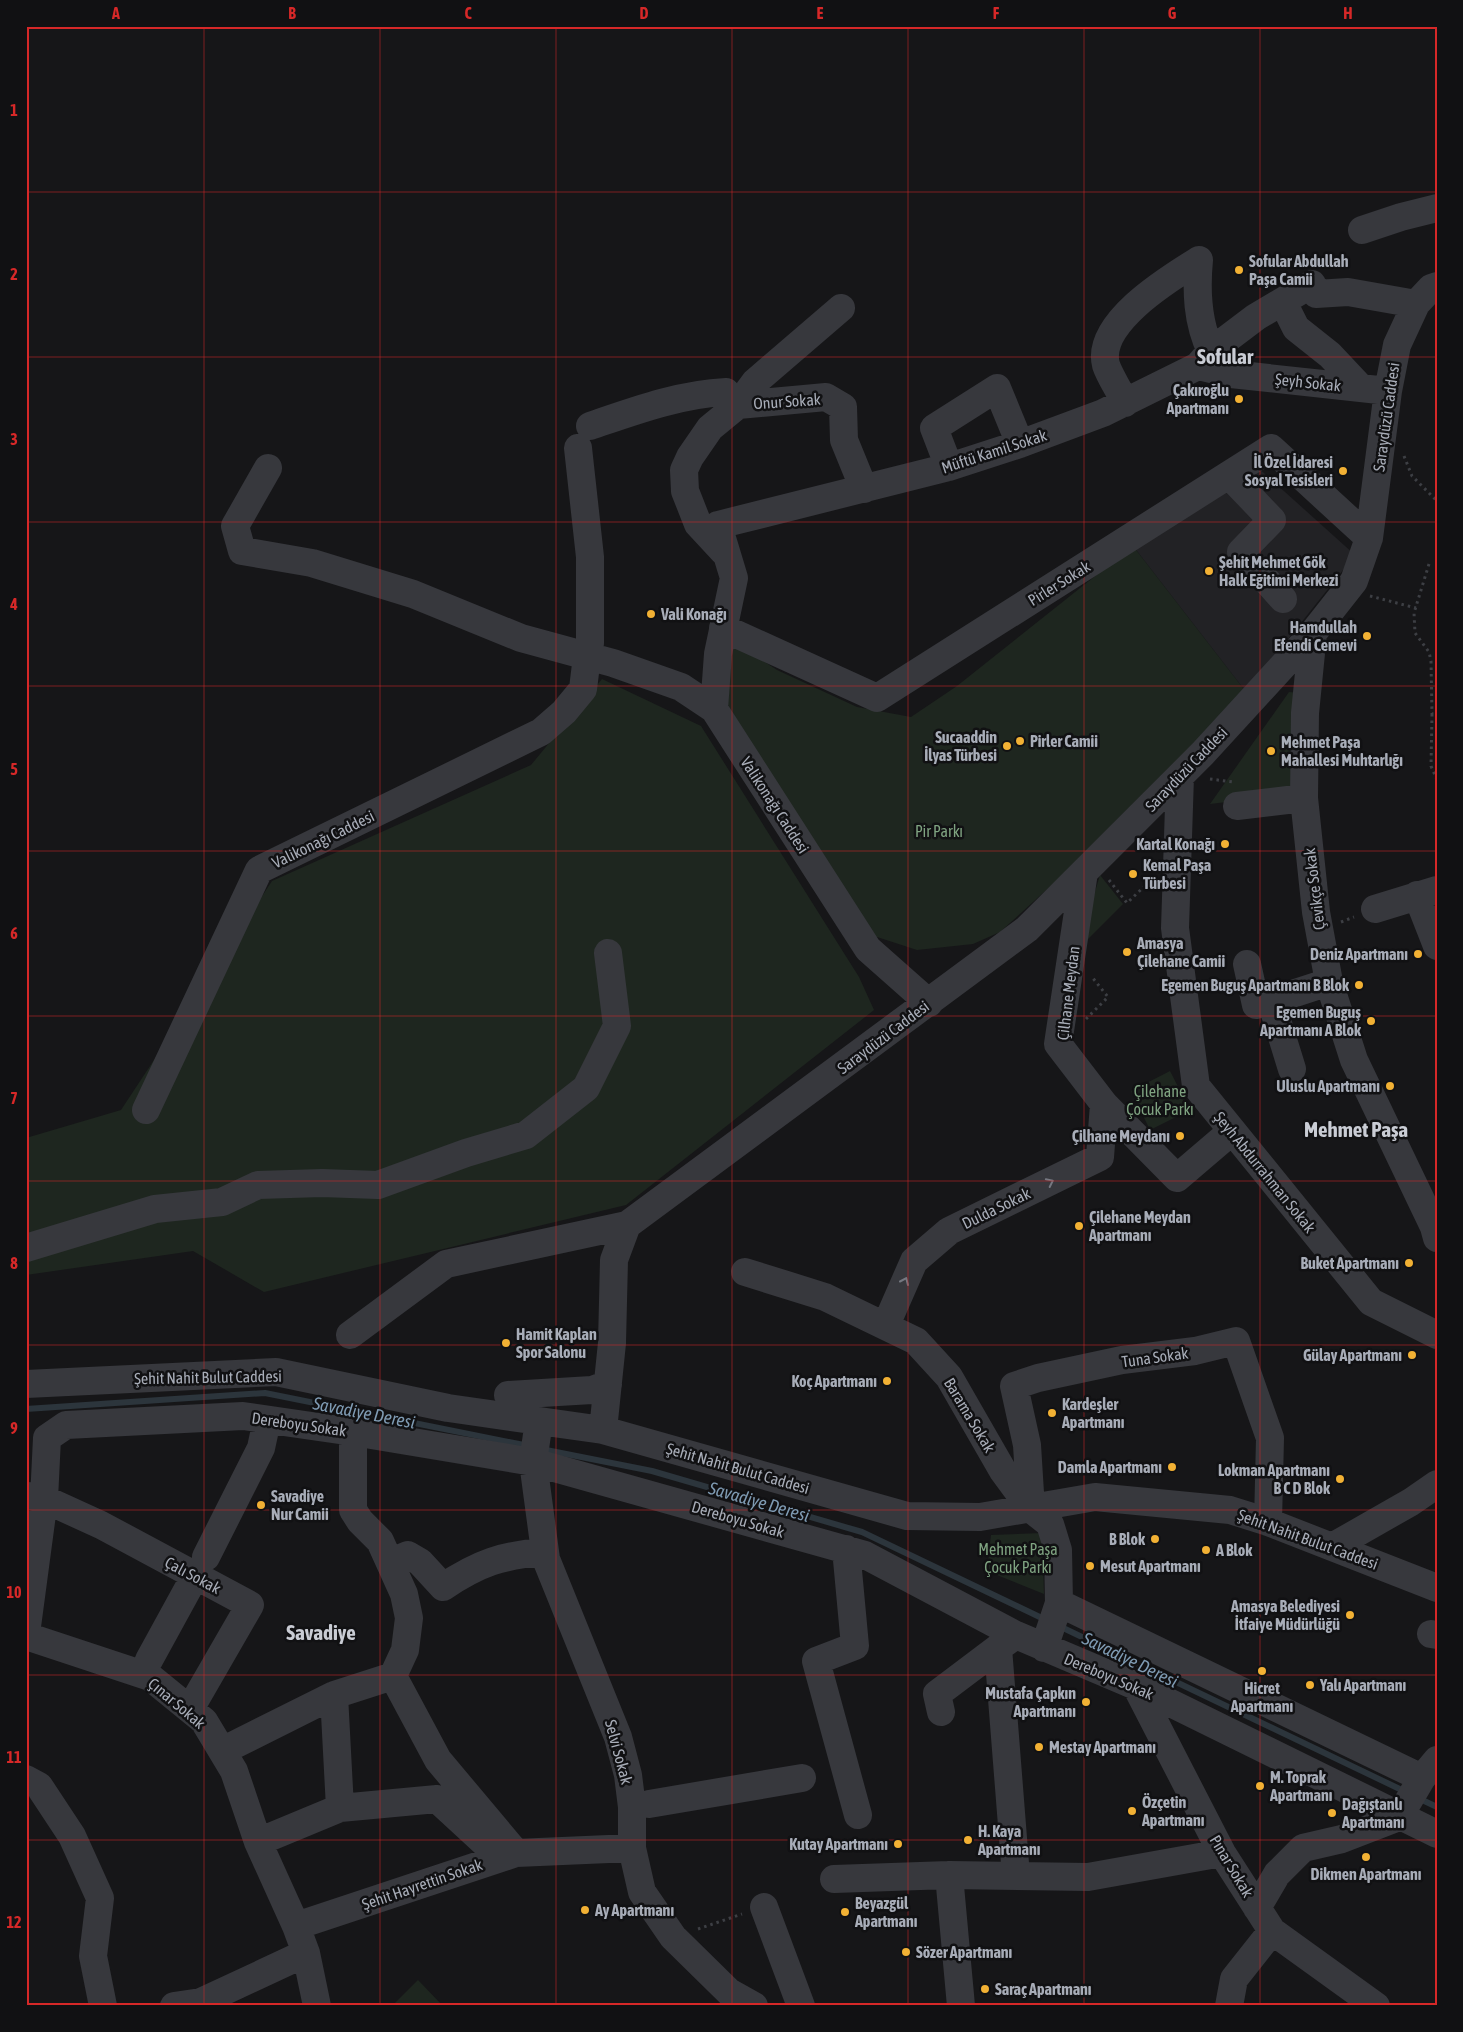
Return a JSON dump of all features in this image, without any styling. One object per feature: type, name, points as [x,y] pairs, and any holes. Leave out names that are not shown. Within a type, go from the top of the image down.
[{"type":"street","points":[[1362,230],[1437,208]]},
{"type":"street","points":[[1126,403],[1106,364],[1107,345],[1113,332],[1134,305],[1199,260],[1198,302],[1205,358]]},
{"type":"street","name":"Müftü Kamil Sokak","points":[[714,709],[718,654],[734,578],[718,525],[949,467],[1020,444],[1104,413],[1126,403],[1205,358],[1256,317],[1312,284],[1316,294],[1348,292],[1416,304]]},
{"type":"street","name":"Saraydüzü Caddesi","points":[[627,1225],[1027,929],[1180,776],[1313,632],[1354,581],[1369,538],[1388,391],[1397,345],[1416,304],[1431,288],[1437,286]]},
{"type":"street","points":[[1283,302],[1296,328],[1330,355],[1361,388]]},
{"type":"street","points":[[588,656],[590,643],[590,557],[584,437],[622,415],[704,393],[726,392],[738,405],[755,382],[841,308]]},
{"type":"street","name":"Şeyh Sokak","points":[[1205,358],[1231,374],[1388,391]]},
{"type":"street","points":[[949,467],[934,428],[997,388],[1020,444]]},
{"type":"street","name":"Onur Sokak","points":[[727,555],[698,524],[685,491],[684,470],[690,457],[710,428],[738,405],[826,397],[843,406],[844,440],[864,489]]},
{"type":"street","name":"Pirler Sokak","points":[[723,628],[877,698],[1271,448],[1369,538]]},
{"type":"street","name":"Valikonağı Caddesi","points":[[268,468],[235,526],[242,551],[312,563],[413,594],[521,638],[613,663],[682,686],[714,709],[868,949],[929,1003]]},
{"type":"street","points":[[1229,475],[1272,520],[1241,552],[1284,600]]},
{"type":"street","name":"Çevikçe Sokak","points":[[1313,632],[1306,713],[1304,798],[1318,930],[1329,982],[1354,1060],[1434,1222]]},
{"type":"street","name":"Valikonağı Caddesi","points":[[146,1110],[259,870],[541,732],[564,712],[583,689],[588,656]]},
{"type":"street","name":"Şeyh Abdurrahman Sokak","points":[[1180,776],[1175,928],[1196,1086],[1371,1302],[1437,1335]]},
{"type":"street","points":[[1237,806],[1304,798]]},
{"type":"street","name":"Çilhane Meydan","points":[[1084,872],[1058,1044],[1104,1104],[1177,1178],[1236,1136]]},
{"type":"street","points":[[1376,909],[1427,892],[1437,946]]},
{"type":"street","points":[[26,1248],[155,1209],[222,1202],[258,1185],[322,1183],[378,1185],[466,1153],[526,1135],[586,1088],[617,1026],[608,953]]},
{"type":"street","points":[[1247,964],[1256,1005],[1329,982]]},
{"type":"street","points":[[1271,1001],[1292,1069]]},
{"type":"street","name":"Dulda Sokak","points":[[886,1325],[914,1261],[949,1231],[1100,1157],[1104,1104]]},
{"type":"street","points":[[350,1335],[446,1264],[627,1225]]},
{"type":"street","points":[[603,1430],[612,1344],[614,1260],[627,1225]]},
{"type":"street","name":"Barama Sokak","points":[[745,1272],[825,1298],[916,1340],[949,1377],[1003,1471],[1031,1509],[1050,1524],[1058,1550],[1059,1603]]},
{"type":"street","name":"Tuna Sokak","points":[[1031,1509],[1027,1445],[1014,1386],[1038,1378],[1122,1360],[1195,1351],[1236,1341],[1270,1438],[1268,1522]]},
{"type":"street","name":"Şehit Nahit Bulut Caddesi","points":[[26,1384],[190,1380],[276,1372],[448,1408],[603,1430],[907,1516],[980,1518],[1095,1497],[1230,1510],[1268,1522],[1437,1588]]},
{"type":"street","points":[[190,1380],[197,1415]]},
{"type":"street","points":[[508,1395],[592,1390],[608,1384]]},
{"type":"street","name":"Dereboyu Sokak","points":[[35,1497],[47,1438],[66,1425],[197,1415],[243,1416],[533,1462],[865,1555],[1007,1642],[1045,1644],[1136,1686],[1399,1817],[1437,1834]]},
{"type":"street","points":[[150,1660],[201,1566],[261,1448],[267,1420]]},
{"type":"street","name":"Selvi Sokak","points":[[539,1421],[533,1462],[546,1560],[618,1737],[628,1776],[632,1807],[632,1848],[642,1892],[673,1937],[729,1992],[754,2006]]},
{"type":"street","points":[[222,1751],[334,1695],[393,1676],[405,1650],[409,1618],[404,1594],[380,1541],[352,1510],[353,1432]]},
{"type":"street","points":[[1332,1547],[1411,1502],[1437,1484]]},
{"type":"street","points":[[26,1635],[35,1497]]},
{"type":"street","name":"Çalı Sokak","points":[[35,1497],[201,1566],[250,1605],[190,1709]]},
{"type":"street","points":[[846,1549],[854,1646],[816,1661],[858,1815]]},
{"type":"street","points":[[391,1562],[408,1555],[420,1562],[443,1587],[470,1569],[501,1558],[545,1552]]},
{"type":"street","points":[[1045,1644],[1059,1603],[1426,1775],[1399,1817],[1342,1839],[1303,1848],[1277,1874],[1257,1908]]},
{"type":"street","name":"Çınar Sokak","points":[[26,1635],[150,1678],[204,1721],[234,1771],[258,1842],[296,1926]]},
{"type":"street","points":[[941,1712],[937,1694],[1007,1642]]},
{"type":"street","points":[[1007,1642],[1016,1876]]},
{"type":"street","points":[[393,1676],[438,1760],[508,1855]]},
{"type":"street","name":"Pınar Sokak","points":[[1136,1686],[1222,1853],[1272,1931],[1376,2006]]},
{"type":"street","points":[[334,1695],[340,1808]]},
{"type":"street","points":[[649,1804],[802,1778]]},
{"type":"street","points":[[26,1779],[39,1786],[72,1836],[100,1898],[93,1956],[103,2006]]},
{"type":"street","points":[[258,1842],[340,1808],[436,1799],[508,1855]]},
{"type":"street","name":"Şehit Hayrettin Sokak","points":[[296,1926],[508,1855],[632,1848]]},
{"type":"street","points":[[834,1879],[949,1875],[1088,1877],[1222,1853]]},
{"type":"street","points":[[949,1875],[961,2006]]},
{"type":"street","points":[[764,1906],[801,2006]]},
{"type":"street","points":[[296,1926],[306,1953],[317,2006]]},
{"type":"street","points":[[1229,2006],[1234,1979],[1272,1931]]},
{"type":"street","points":[[174,2006],[204,2004],[306,1953]]},
{"type":"path","points":[[1383,430],[1400,445],[1412,476],[1437,501]]},
{"type":"path","points":[[1428,564],[1416,608],[1415,633],[1429,652],[1431,661],[1435,714],[1431,766],[1437,780]]},
{"type":"path","points":[[1347,590],[1416,608]]},
{"type":"path","points":[[1124,899],[1127,903],[1158,874]]},
{"type":"path","points":[[1318,930],[1376,909]]},
{"type":"path","points":[[673,1937],[764,1906]]},
{"type":"shaded area","points":[[1255,465],[1355,555],[1246,692],[1133,546]]},
{"type":"green space","name":"Pir Parkı","points":[[1133,546],[1246,692],[1120,823],[1000,932],[973,944],[917,950],[874,936],[836,889],[728,705],[722,671],[735,642],[777,670],[857,707],[911,717],[957,686]]},
{"type":"green space","points":[[602,679],[701,726],[859,977],[874,1010],[626,1205],[264,1292],[193,1251],[26,1275],[26,1138],[121,1110],[272,881],[531,765]]},
{"type":"green space","points":[[1289,692],[1303,693],[1300,793],[1210,804]]},
{"type":"green space","points":[[1100,875],[1123,904],[1078,949]]},
{"type":"green space","name":"Çilehane Çocuk Parkı","points":[[1170,1071],[1190,1110],[1150,1130],[1131,1091]]},
{"type":"green space","name":"Mehmet Paşa Çocuk Parkı","points":[[1042,1533],[1044,1594],[987,1571],[991,1535]]},
{"type":"green space","points":[[418,1980],[442,2006],[397,2006],[395,2003]]},
{"type":"waterway","name":"Savadiye Deresi","points":[[26,1409],[265,1393],[529,1446]]},
{"type":"waterway","name":"Savadiye Deresi","points":[[541,1449],[652,1471],[862,1532],[1046,1620]]},
{"type":"waterway","name":"Savadiye Deresi","points":[[1059,1626],[1406,1792]]},
{"type":"waterway","name":"Savadiye Deresi","points":[[1418,1798],[1437,1807]]},
{"type":"place","name":"Sofular Abdullah Paşa Camii","points":[[1239,270]]},
{"type":"place","name":"Çakıroğlu Apartmanı","points":[[1239,399]]},
{"type":"place","name":"İl Özel İdaresi Sosyal Tesisleri","points":[[1343,471]]},
{"type":"place","name":"Şehit Mehmet Gök Halk Eğitimi Merkezi","points":[[1209,571]]},
{"type":"place","name":"Vali Konağı","points":[[651,614]]},
{"type":"place","name":"Hamdullah Efendi Cemevi","points":[[1367,636]]},
{"type":"place","name":"Pirler Camii","points":[[1020,741]]},
{"type":"place","name":"Sucaaddin İlyas Türbesi","points":[[1007,746]]},
{"type":"place","name":"Mehmet Paşa Mahallesi Muhtarlığı","points":[[1271,751]]},
{"type":"place","name":"Kartal Konağı","points":[[1225,844]]},
{"type":"place","name":"Kemal Paşa Türbesi","points":[[1133,874]]},
{"type":"place","name":"Amasya Çilehane Camii","points":[[1127,952]]},
{"type":"place","name":"Deniz Apartmanı","points":[[1418,954]]},
{"type":"place","name":"Egemen Buguş Apartmanı B Blok","points":[[1359,985]]},
{"type":"place","name":"Egemen Buguş Apartmanı A Blok","points":[[1371,1021]]},
{"type":"place","name":"Uluslu Apartmanı","points":[[1390,1086]]},
{"type":"place","name":"Çilhane Meydanı","points":[[1180,1136]]},
{"type":"place","name":"Çilehane Meydan Apartmanı","points":[[1079,1226]]},
{"type":"place","name":"Buket Apartmanı","points":[[1409,1263]]},
{"type":"place","name":"Hamit Kaplan Spor Salonu","points":[[506,1343]]},
{"type":"place","name":"Gülay Apartmanı","points":[[1412,1355]]},
{"type":"place","name":"Koç Apartmanı","points":[[887,1381]]},
{"type":"place","name":"Kardeşler Apartmanı","points":[[1052,1413]]},
{"type":"place","name":"Damla Apartmanı","points":[[1172,1467]]},
{"type":"place","name":"Lokman Apartmanı B C D Blok","points":[[1340,1479]]},
{"type":"place","name":"Savadiye Nur Camii","points":[[261,1505]]},
{"type":"place","name":"B Blok","points":[[1155,1539]]},
{"type":"place","name":"A Blok","points":[[1206,1550]]},
{"type":"place","name":"Mesut Apartmanı","points":[[1090,1566]]},
{"type":"place","name":"Amasya Belediyesi İtfaiye Müdürlüğü","points":[[1350,1615]]},
{"type":"place","name":"Hicret Apartmanı","points":[[1262,1671]]},
{"type":"place","name":"Yalı Apartmanı","points":[[1310,1685]]},
{"type":"place","name":"Mustafa Çapkın Apartmanı","points":[[1086,1702]]},
{"type":"place","name":"Mestay Apartmanı","points":[[1039,1747]]},
{"type":"place","name":"M. Toprak Apartmanı","points":[[1260,1786]]},
{"type":"place","name":"Özçetin Apartmanı","points":[[1132,1811]]},
{"type":"place","name":"Dağıştanlı Apartmanı","points":[[1332,1813]]},
{"type":"place","name":"H. Kaya Apartmanı","points":[[968,1840]]},
{"type":"place","name":"Kutay Apartmanı","points":[[898,1844]]},
{"type":"place","name":"Dikmen Apartmanı","points":[[1366,1857]]},
{"type":"place","name":"Ay Apartmanı","points":[[585,1910]]},
{"type":"place","name":"Beyazgül Apartmanı","points":[[845,1912]]},
{"type":"place","name":"Sözer Apartmanı","points":[[906,1952]]},
{"type":"place","name":"Saraç Apartmanı","points":[[985,1989]]},
{"type":"district","name":"Sofular","points":[[1225,357]]},
{"type":"district","name":"Mehmet Paşa","points":[[1356,1130]]},
{"type":"district","name":"Savadiye","points":[[321,1633]]}]
